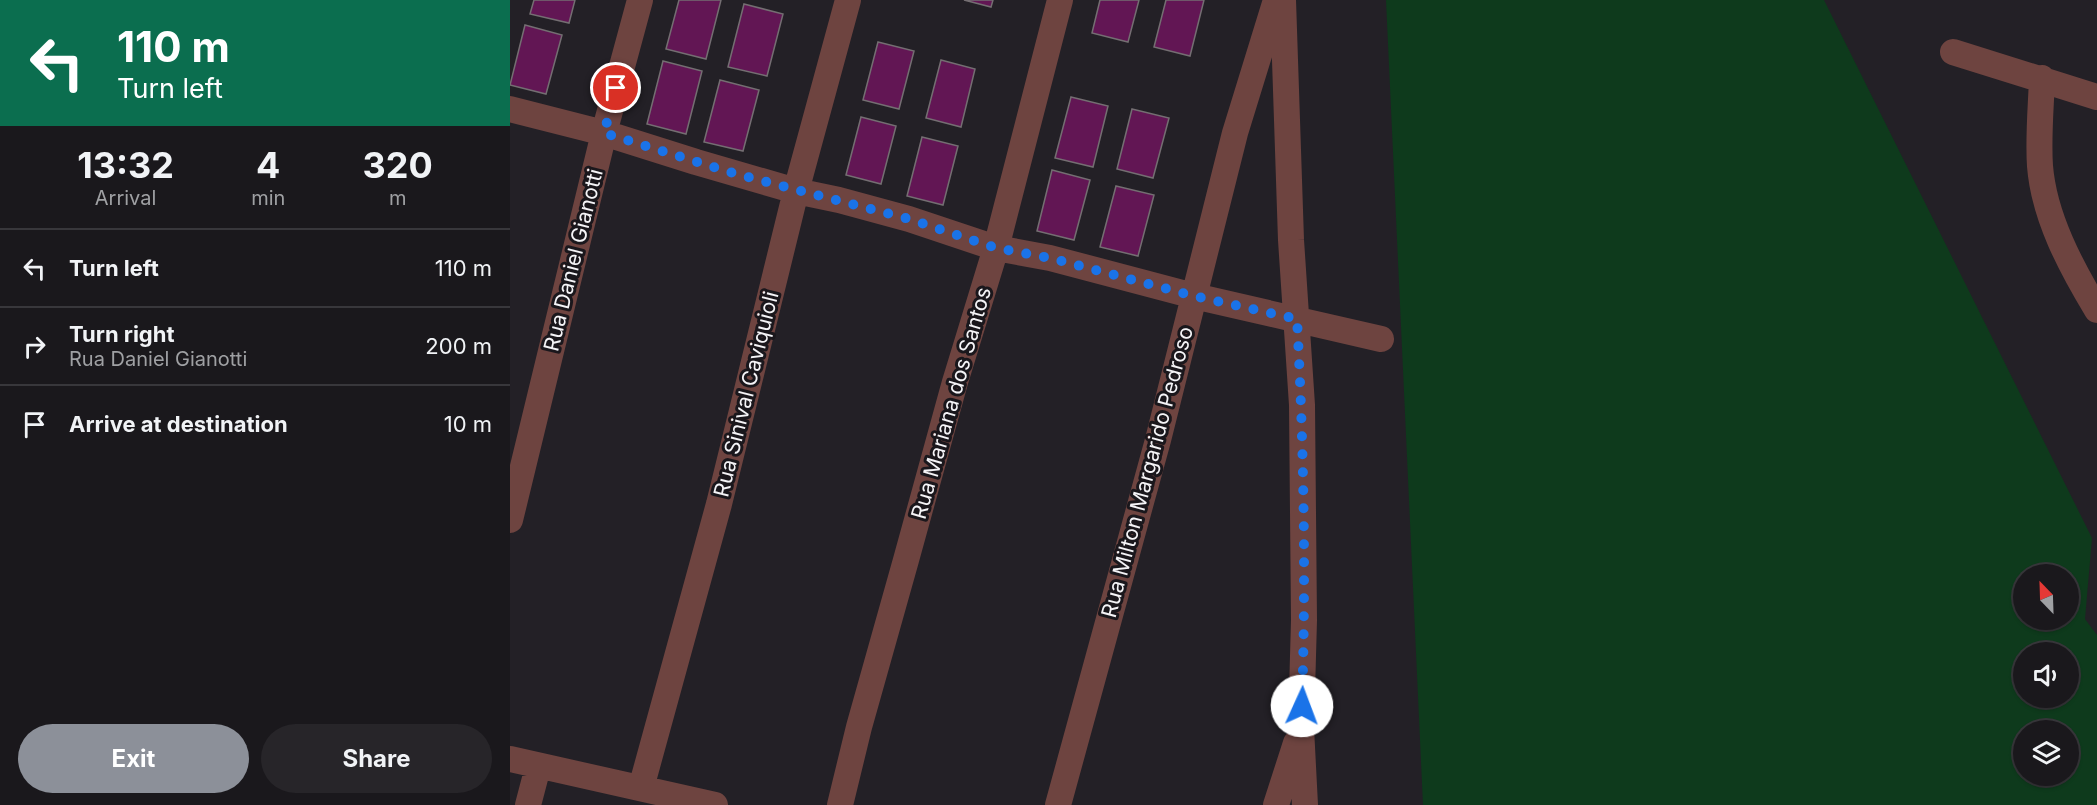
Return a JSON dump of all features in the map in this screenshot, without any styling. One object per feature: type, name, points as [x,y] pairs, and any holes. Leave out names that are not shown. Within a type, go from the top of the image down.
[{"type":"street","name":"Rua Daniel Gianotti","points":[[510,520],[604,133],[640,0]]},
{"type":"street","name":"Rua Sinival Caviquioli","points":[[641,788],[719,504],[796,190],[848,0]]},
{"type":"street","name":"Rua Mariana dos Santos","points":[[840,805],[918,515],[996,248],[1060,0]]},
{"type":"street","name":"Rua Milton Margarido Pedroso","points":[[1058,805],[1158,440],[1235,133],[1276,0]]},
{"type":"street","points":[[1283,0],[1291,240],[1302,405],[1305,620],[1301,728],[1305,805]]},
{"type":"street","points":[[1953,52],[2097,97]]},
{"type":"street","points":[[2042,78],[2040,166],[2047,203],[2066,254],[2097,309]]},
{"type":"street","points":[[510,110],[604,133],[696,162],[909,219],[996,248],[1050,258],[1194,296],[1381,339]]},
{"type":"street","points":[[1276,805],[1301,728]]},
{"type":"street","points":[[510,759],[715,805]]},
{"type":"street","points":[[528,805],[538,767]]},
{"type":"green space","points":[[1386,0],[1824,0],[2092,538],[2085,619],[2097,635],[2097,805],[1423,805]]},
{"type":"building","points":[[534,0],[575,0],[569,23],[530,14]]},
{"type":"building","points":[[679,0],[721,0],[706,59],[666,49]]},
{"type":"building","points":[[964,0],[993,0],[991,7]]},
{"type":"building","points":[[1100,0],[1139,0],[1128,42],[1092,33]]},
{"type":"building","points":[[1166,0],[1204,0],[1190,56],[1154,47]]},
{"type":"building","points":[[744,4],[783,14],[767,76],[728,67]]},
{"type":"building","points":[[525,25],[562,35],[546,94],[510,85]]},
{"type":"building","points":[[878,42],[914,51],[899,109],[863,100]]},
{"type":"building","points":[[941,60],[975,69],[961,127],[926,118]]},
{"type":"building","points":[[663,61],[702,71],[686,134],[647,124]]},
{"type":"building","points":[[720,80],[759,90],[743,151],[704,142]]},
{"type":"building","points":[[1071,97],[1108,106],[1093,167],[1055,158]]},
{"type":"building","points":[[1132,109],[1169,118],[1153,178],[1117,169]]},
{"type":"building","points":[[861,117],[896,126],[881,184],[846,175]]},
{"type":"building","points":[[922,137],[958,146],[943,205],[907,196]]},
{"type":"building","points":[[1052,170],[1090,180],[1074,240],[1037,231]]},
{"type":"building","points":[[1116,186],[1154,195],[1138,256],[1100,247]]},
{"type":"route","points":[[616,88],[604,133],[736,174],[909,219],[996,248],[1050,258],[1194,296],[1297,319],[1302,405],[1305,620],[1302,706]]}]
